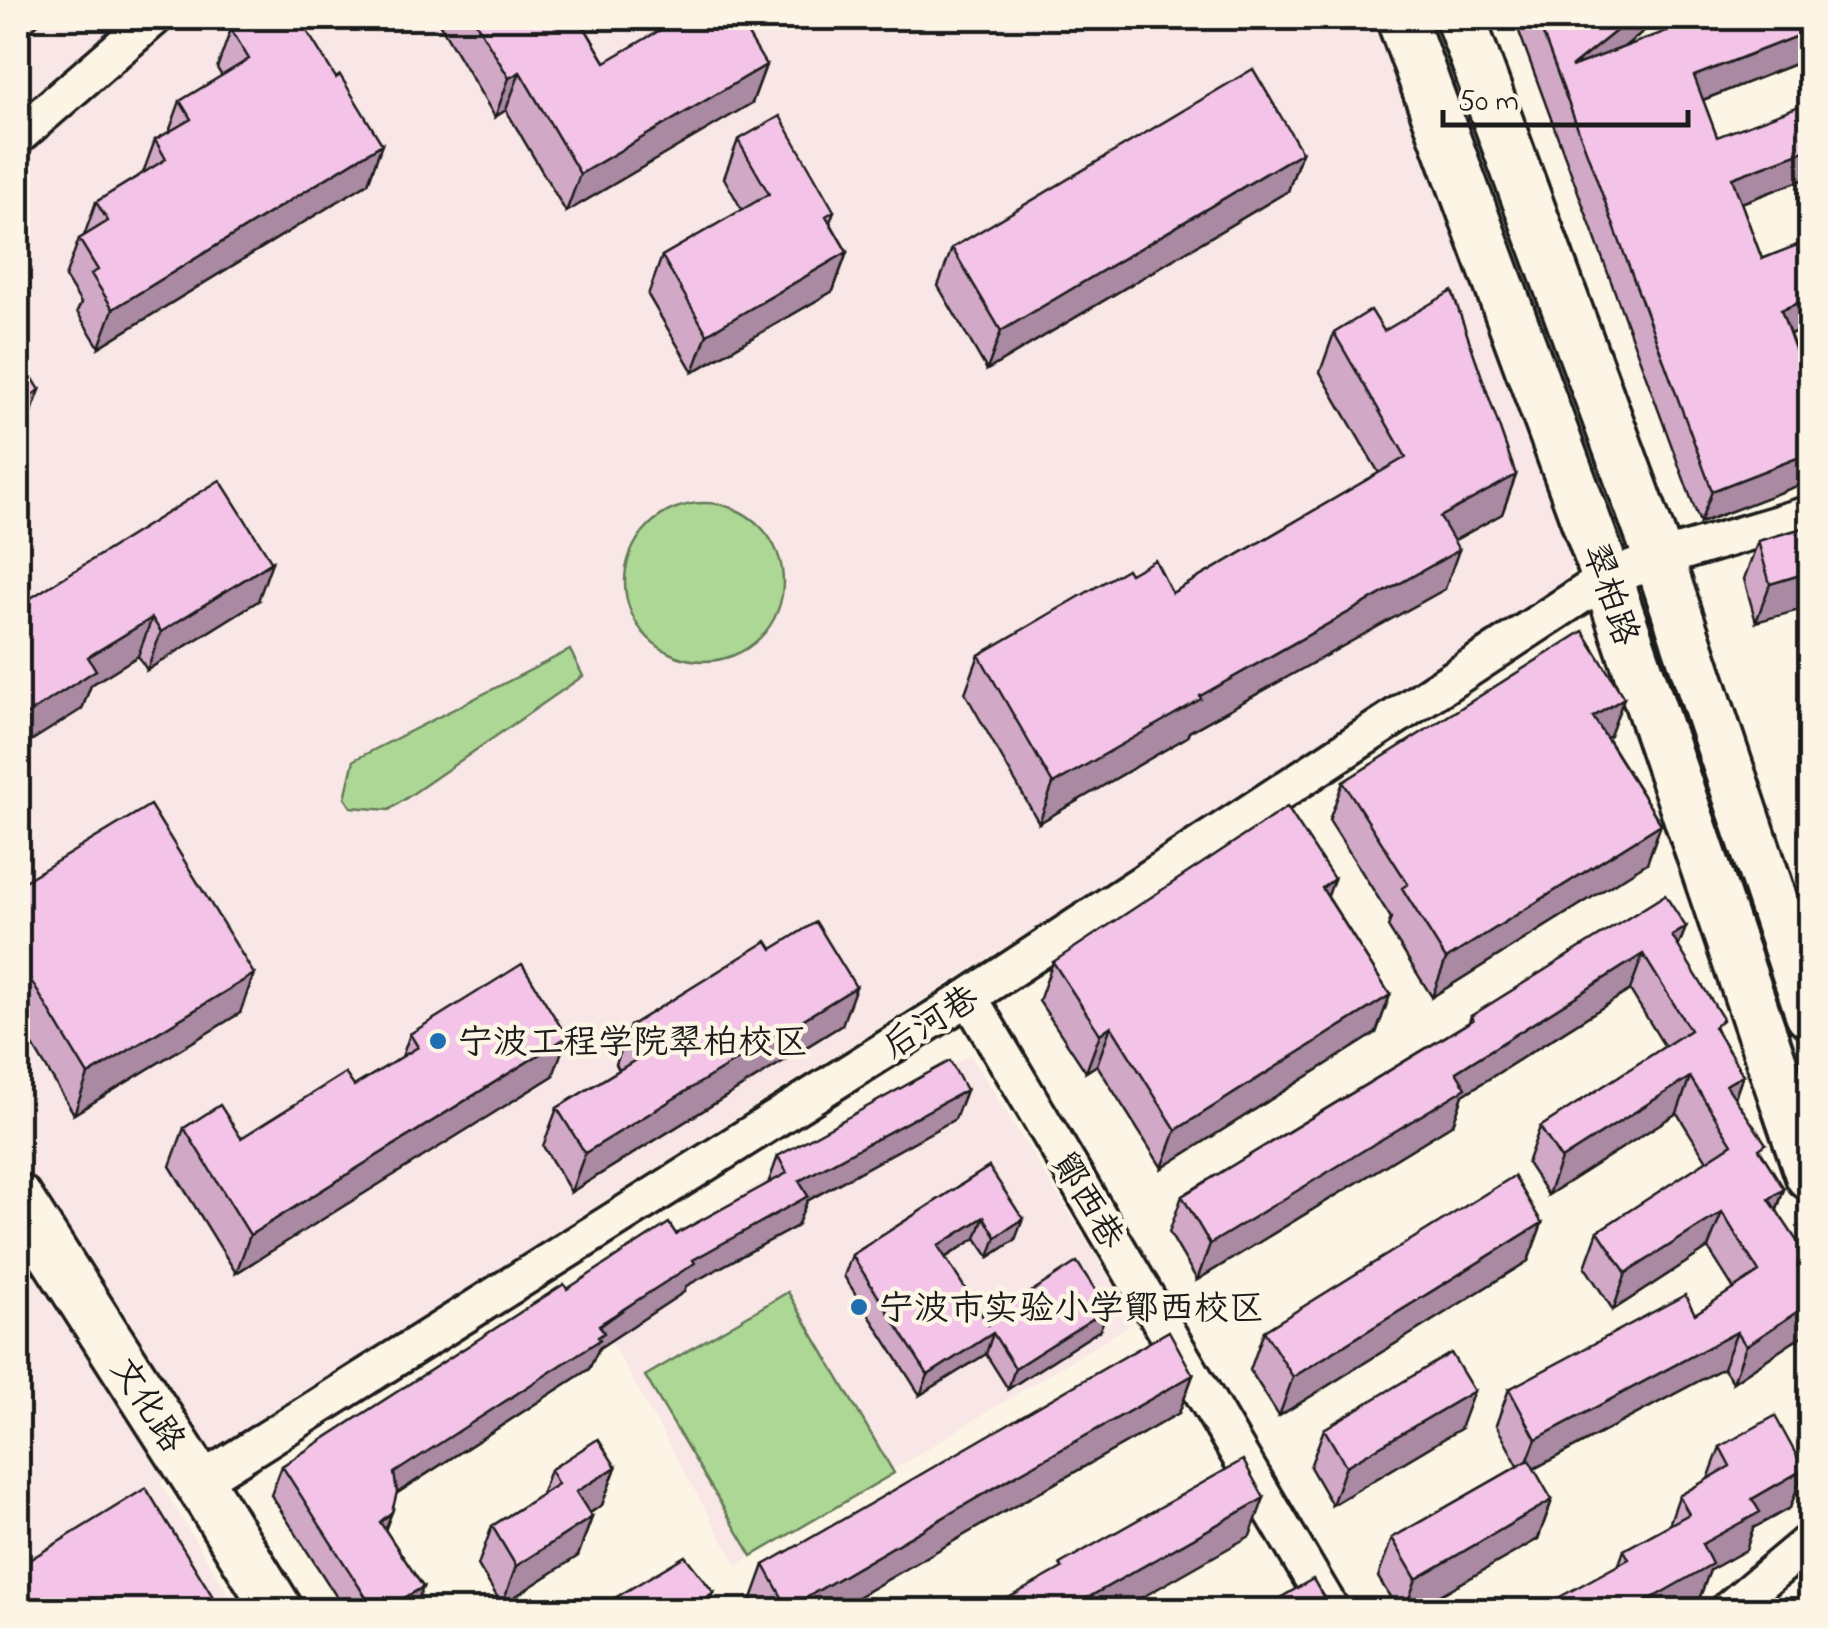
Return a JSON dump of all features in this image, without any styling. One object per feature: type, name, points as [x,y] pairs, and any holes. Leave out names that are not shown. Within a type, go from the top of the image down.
[{"type":"main road","name":"翠柏路","points":[[1401,18],[1608,578],[1810,1175]]},
{"type":"main road","name":"翠柏路","points":[[1460,18],[1659,559],[1810,1013]]},
{"type":"main road","name":"文化路","points":[[18,1199],[278,1610]]},
{"type":"street","points":[[18,136],[154,18]]},
{"type":"street","name":"后河巷","points":[[199,1482],[970,997],[1608,578],[1810,514]]},
{"type":"street","name":"鄮西巷","points":[[970,997],[1332,1610]]},
{"type":"street","points":[[1728,1610],[1810,1542]]},
{"type":"shaded area","name":"宁波工程学院翠柏校区","points":[[18,18],[1378,18],[1581,552],[1555,599],[160,1483],[238,1610],[18,1610]]},
{"type":"shaded area","name":"宁波市实验小学鄮西校区","points":[[970,1054],[1136,1321],[737,1565],[583,1292]]},
{"type":"green space","points":[[704,503],[734,509],[760,526],[777,552],[783,582],[777,612],[760,638],[734,655],[704,661],[674,655],[648,638],[631,612],[625,582],[631,552],[648,526],[674,509]]},
{"type":"green space","points":[[570,650],[583,676],[389,810],[351,807],[345,798],[354,760]]},
{"type":"green space","points":[[788,1292],[894,1473],[752,1556],[645,1376]]},
{"type":"building","points":[[250,18],[299,18],[382,144],[113,309],[91,274],[98,270],[79,239],[108,221],[96,202],[166,159],[155,140],[191,119],[180,101],[249,59],[231,29]]},
{"type":"building","points":[[473,18],[579,18],[605,62],[681,18],[738,18],[766,65],[580,174],[520,72],[509,78]]},
{"type":"building","points":[[1537,18],[1632,18],[1571,67],[1701,18],[1810,18],[1810,31],[1694,76],[1717,137],[1810,102],[1810,149],[1732,178],[1762,259],[1810,240],[1810,298],[1781,310],[1810,391],[1810,453],[1712,491]]},
{"type":"building","points":[[1253,69],[1302,152],[1001,331],[952,248]]},
{"type":"building","points":[[780,116],[834,211],[826,216],[847,252],[707,334],[662,256],[769,194],[738,140]]},
{"type":"building","points":[[1452,291],[1516,475],[1440,517],[1459,550],[1053,784],[979,655],[1127,569],[1130,574],[1155,560],[1172,593],[1406,457],[1334,333],[1371,310],[1384,331]]},
{"type":"building","points":[[18,349],[40,390],[18,403]]},
{"type":"building","points":[[220,480],[272,562],[161,632],[152,618],[88,657],[96,670],[18,720],[18,606]]},
{"type":"building","points":[[1810,526],[1810,572],[1770,584],[1758,541]]},
{"type":"building","points":[[1583,631],[1624,698],[1593,717],[1661,824],[1446,959],[1402,888],[1408,884],[1343,782]]},
{"type":"building","points":[[150,805],[254,974],[88,1075],[18,959],[18,885]]},
{"type":"building","points":[[1287,807],[1334,879],[1322,888],[1390,995],[1176,1130],[1111,1026],[1100,1034],[1053,962]]},
{"type":"building","points":[[1665,895],[1686,927],[1672,936],[1723,1019],[1714,1027],[1743,1075],[1726,1085],[1766,1144],[1759,1149],[1784,1189],[1769,1199],[1809,1259],[1798,1266],[1810,1285],[1810,1303],[1746,1346],[1737,1332],[1536,1439],[1509,1389],[1685,1295],[1695,1314],[1759,1272],[1722,1212],[1626,1273],[1598,1231],[1732,1144],[1690,1077],[1561,1159],[1540,1127],[1690,1030],[1643,954],[1456,1072],[1466,1088],[1210,1244],[1182,1196],[1473,1020],[1471,1016]]},
{"type":"building","points":[[816,922],[856,987],[585,1153],[557,1108],[647,1053],[630,1026],[767,941],[772,949]]},
{"type":"building","points":[[522,964],[567,1037],[250,1235],[184,1128],[220,1105],[241,1138],[345,1073],[354,1086],[418,1047],[410,1034]]},
{"type":"building","points":[[950,1061],[966,1090],[799,1181],[808,1196],[693,1260],[695,1263],[599,1325],[604,1333],[598,1337],[600,1340],[394,1473],[397,1492],[392,1512],[380,1522],[423,1587],[383,1610],[374,1610],[282,1466],[564,1284],[567,1289],[669,1223],[676,1234],[787,1173],[778,1156]]},
{"type":"building","points":[[989,1167],[1023,1219],[996,1237],[984,1217],[938,1246],[989,1326],[986,1321],[1077,1262],[1108,1309],[1015,1368],[993,1333],[928,1375],[852,1255]]},
{"type":"building","points":[[1514,1176],[1542,1223],[1293,1377],[1264,1331]]},
{"type":"building","points":[[1169,1331],[1193,1375],[788,1608],[764,1565]]},
{"type":"building","points":[[1451,1353],[1474,1391],[1346,1466],[1324,1429]]},
{"type":"building","points":[[1775,1416],[1804,1469],[1752,1499],[1760,1512],[1702,1544],[1712,1564],[1631,1610],[1536,1610],[1629,1559],[1624,1550],[1689,1514],[1679,1496],[1730,1466],[1720,1447]]},
{"type":"building","points":[[598,1439],[616,1467],[576,1492],[592,1517],[516,1566],[492,1526],[558,1484],[550,1470]]},
{"type":"building","points":[[1243,1460],[1264,1498],[1066,1610],[987,1610],[1062,1568],[1060,1564]]},
{"type":"building","points":[[1529,1460],[1552,1500],[1416,1579],[1392,1538]]},
{"type":"building","points":[[146,1488],[221,1610],[18,1610],[18,1567]]},
{"type":"building","points":[[685,1556],[714,1593],[686,1610],[595,1610]]},
{"type":"building","points":[[1313,1579],[1331,1610],[1259,1610]]},
{"type":"building","points":[[1810,1599],[1810,1610],[1789,1610]]},
{"type":"place","name":"宁波工程学院翠柏校区","points":[[438,1041]]},
{"type":"place","name":"宁波市实验小学鄮西校区","points":[[859,1307]]}]
